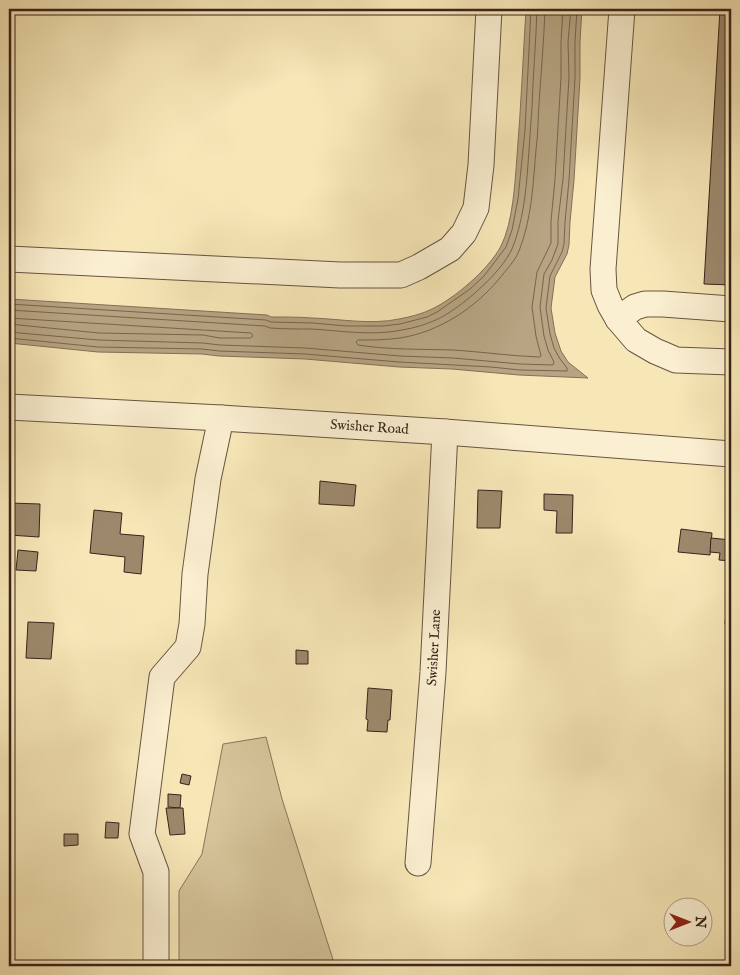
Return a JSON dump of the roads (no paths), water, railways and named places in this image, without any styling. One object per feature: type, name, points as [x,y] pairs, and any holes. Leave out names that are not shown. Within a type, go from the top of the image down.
[{"type":"street","points":[[9,258],[340,275],[401,275],[419,267],[450,249],[464,233],[476,208],[481,165],[489,9]]},
{"type":"street","points":[[622,9],[602,269],[604,290],[618,318],[636,340],[655,352],[676,360],[731,362]]},
{"type":"street","points":[[618,318],[635,307],[645,304],[731,309]]},
{"type":"street","name":"Swisher Road","points":[[9,407],[445,432],[731,454]]},
{"type":"street","points":[[156,966],[156,872],[142,834],[162,677],[188,647],[195,574],[207,489],[221,418]]},
{"type":"street","name":"Swisher Lane","points":[[418,863],[433,672],[445,432]]},
{"type":"water","points":[[526,9],[582,9],[580,78],[569,245],[567,254],[555,277],[551,308],[555,333],[561,351],[568,362],[588,378],[399,367],[305,359],[202,354],[98,352],[9,343],[9,299],[367,322],[388,321],[407,317],[432,309],[451,298],[471,282],[496,255],[508,226],[513,202],[520,119]]}]
